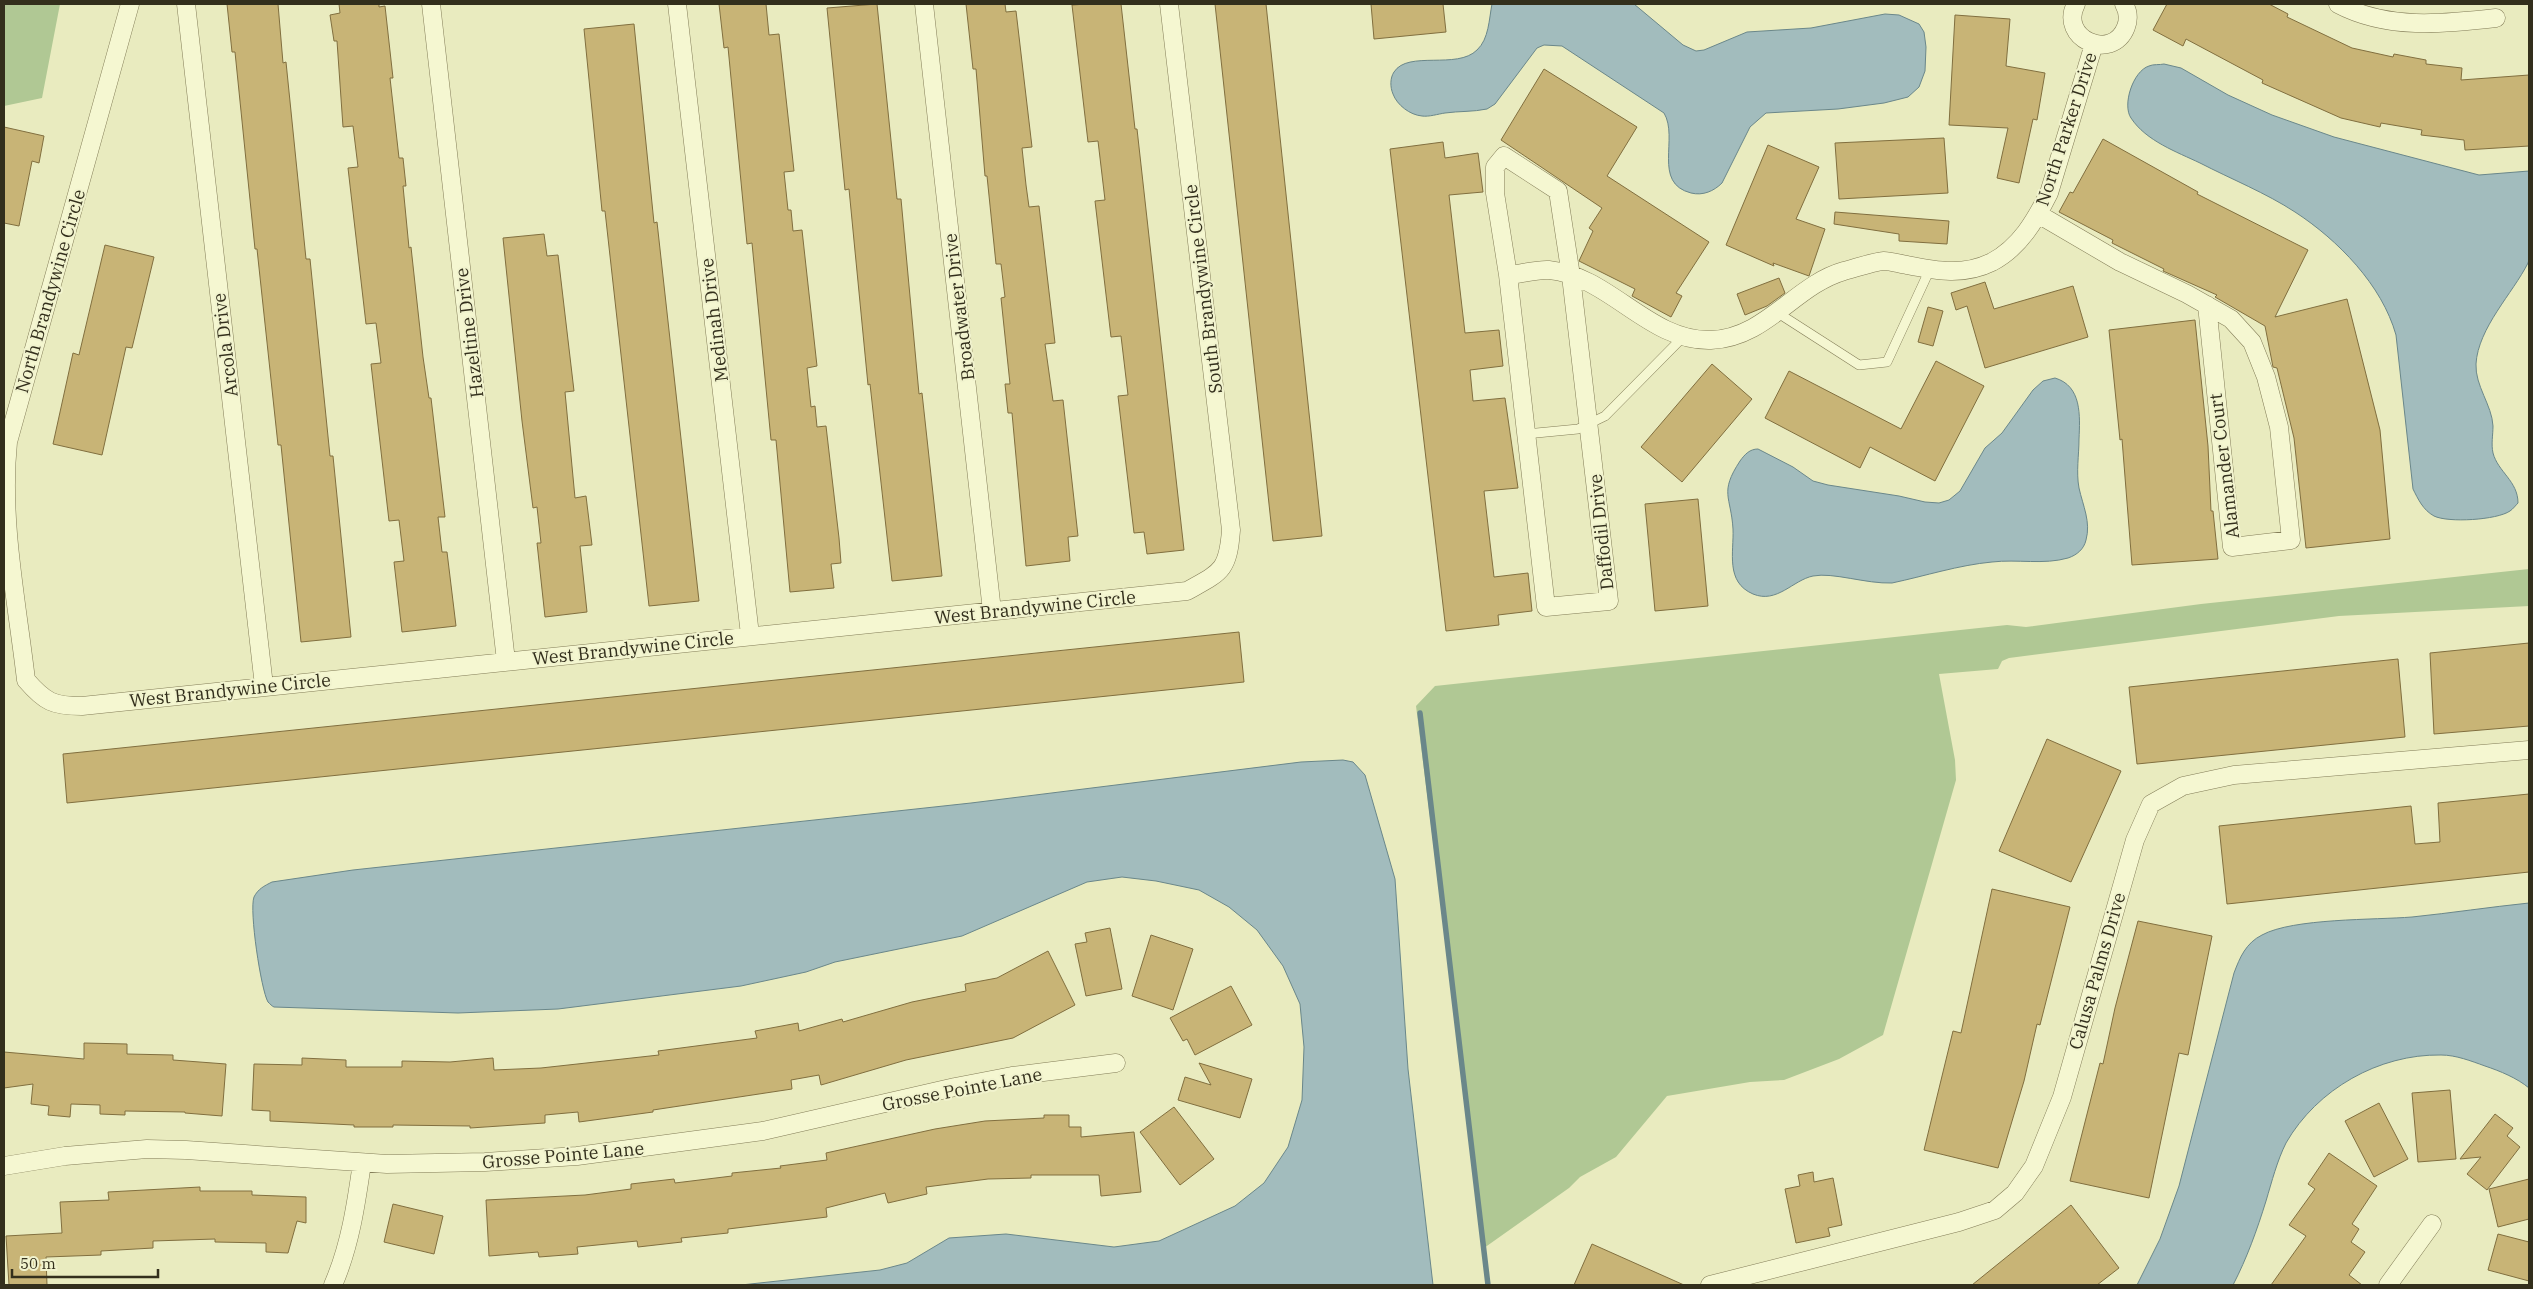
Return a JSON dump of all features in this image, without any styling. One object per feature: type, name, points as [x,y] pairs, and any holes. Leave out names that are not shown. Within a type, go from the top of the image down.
[{"type":"street","name":"North Brandywine Circle","points":[[41,698],[26,680],[4,494],[8,442],[130,4]]},
{"type":"street","name":"Arcola Drive","points":[[186,4],[264,686]]},
{"type":"street","name":"Hazeltine Drive","points":[[431,4],[506,662]]},
{"type":"street","name":"Medinah Drive","points":[[677,4],[750,636]]},
{"type":"street","name":"Broadwater Drive","points":[[924,4],[992,611]]},
{"type":"street","name":"South Brandywine Circle","points":[[1169,4],[1231,530],[1230,552],[1221,572]]},
{"type":"street","points":[[2076,4],[2072,16],[2074,26],[2078,34],[2094,44],[2111,43],[2124,32],[2128,15],[2124,4]]},
{"type":"street","points":[[2338,4],[2376,18],[2413,23],[2452,23],[2496,18]]},
{"type":"street","name":"North Parker Drive","points":[[2038,214],[2049,193],[2094,44]]},
{"type":"street","name":"Daffodil Drive","points":[[1504,156],[1558,191],[1571,276],[1609,601],[1546,607],[1508,275],[1495,192],[1495,167],[1504,156]]},
{"type":"street","points":[[1508,275],[1549,270],[1585,280],[1653,323],[1683,336],[1711,340],[1738,334],[1767,321],[1819,281],[1842,272],[1885,261],[1950,272],[1975,269],[1994,261],[2016,246],[2038,214]]},
{"type":"street","name":"Alamander Court","points":[[2038,214],[2120,262],[2207,305],[2232,319],[2252,342],[2266,376],[2279,427],[2291,540],[2232,547],[2207,305]]},
{"type":"street","name":"West Brandywine Circle","points":[[41,698],[61,706],[82,706],[1187,591],[1221,572]]},
{"type":"street","name":"Calusa Palms Drive","points":[[1710,1285],[1959,1222],[1994,1210],[2015,1193],[2034,1166],[2055,1118],[2135,840],[2151,804],[2183,786],[2234,776],[2529,750]]},
{"type":"street","name":"Grosse Pointe Lane","points":[[4,1166],[65,1156],[147,1149],[362,1162],[486,1162],[635,1150],[763,1131],[955,1087],[1012,1076],[1116,1063]]},
{"type":"street","points":[[333,1285],[346,1252],[355,1214],[362,1162]]},
{"type":"street","points":[[2388,1285],[2432,1224]]},
{"type":"lane","points":[[1778,313],[1859,365],[1887,362],[1930,269]]},
{"type":"lane","points":[[1526,434],[1578,429],[1605,416],[1683,336]]},
{"type":"green space","points":[[4,4],[60,4],[42,98],[4,106]]},
{"type":"green space","points":[[2529,569],[2529,606],[2339,616],[2009,658],[2002,661],[1998,669],[1939,674],[1955,760],[1956,780],[1883,1035],[1839,1059],[1784,1080],[1750,1082],[1667,1096],[1616,1157],[1580,1177],[1569,1188],[1484,1248],[1416,706],[1435,686],[2007,625],[2026,627],[2201,604]]},
{"type":"water","points":[[1492,4],[1634,4],[1683,45],[1696,51],[1704,50],[1747,32],[1811,28],[1885,14],[1899,15],[1919,24],[1924,32],[1926,47],[1925,71],[1919,87],[1908,97],[1884,103],[1838,109],[1766,113],[1750,127],[1722,183],[1708,192],[1695,194],[1679,188],[1672,180],[1669,170],[1668,123],[1664,113],[1562,46],[1544,45],[1537,48],[1495,104],[1487,109],[1425,116],[1413,114],[1401,106],[1391,88],[1394,72],[1410,62],[1458,59],[1468,56],[1477,50],[1486,35]]},
{"type":"water","points":[[2164,64],[2181,68],[2228,95],[2272,115],[2334,137],[2479,175],[2529,171],[2530,234],[2528,263],[2489,324],[2478,351],[2476,364],[2478,380],[2492,418],[2493,453],[2517,495],[2518,503],[2511,510],[2495,517],[2461,520],[2434,516],[2424,507],[2413,489],[2396,335],[2380,299],[2356,265],[2311,223],[2248,186],[2162,145],[2137,126],[2131,118],[2128,105],[2134,81],[2143,69],[2151,65]]},
{"type":"water","points":[[2055,378],[2064,382],[2075,395],[2079,412],[2078,482],[2088,527],[2082,549],[2074,555],[2059,560],[2040,562],[2001,561],[1980,563],[1892,583],[1821,575],[1813,576],[1770,596],[1753,594],[1744,589],[1738,582],[1732,557],[1733,529],[1728,488],[1740,461],[1748,452],[1758,449],[1793,467],[1813,481],[1939,503],[1949,500],[1960,491],[1985,448],[2002,433],[2033,390],[2043,381]]},
{"type":"water","points":[[1343,760],[1353,762],[1365,775],[1395,879],[1408,1069],[1433,1285],[741,1285],[880,1270],[907,1263],[949,1238],[1006,1234],[1114,1247],[1159,1241],[1235,1206],[1264,1183],[1288,1147],[1302,1100],[1304,1047],[1300,1004],[1283,966],[1257,930],[1229,907],[1199,890],[1156,881],[1122,877],[1087,882],[962,936],[835,962],[806,972],[741,986],[558,1009],[458,1013],[274,1007],[268,1002],[262,982],[254,933],[253,905],[257,892],[272,882],[353,870],[971,803],[1301,762]]},
{"type":"water","points":[[2529,903],[2529,1088],[2497,1070],[2447,1055],[2418,1056],[2395,1061],[2373,1068],[2352,1078],[2332,1091],[2315,1106],[2286,1143],[2277,1164],[2263,1212],[2243,1265],[2233,1285],[2137,1285],[2160,1239],[2179,1186],[2234,973],[2241,956],[2256,938],[2276,929],[2293,925],[2412,917]]},
{"type":"building","points":[[227,4],[278,4],[283,63],[286,62],[306,259],[310,259],[330,456],[333,456],[351,637],[301,642],[281,445],[278,445],[257,249],[255,249],[235,52],[232,52]]},
{"type":"building","points":[[339,4],[379,4],[379,7],[385,6],[393,78],[390,78],[399,158],[403,158],[406,186],[403,186],[409,248],[411,247],[423,357],[429,398],[431,398],[445,517],[438,517],[442,552],[447,552],[456,626],[402,632],[394,562],[404,561],[399,520],[389,521],[371,364],[381,363],[376,323],[366,324],[348,168],[358,167],[353,126],[343,127],[337,41],[334,41],[330,15],[340,13]]},
{"type":"building","points":[[719,4],[766,4],[769,35],[779,34],[794,171],[784,172],[788,210],[791,210],[793,231],[802,230],[817,366],[807,368],[811,407],[815,406],[817,427],[826,426],[839,538],[841,563],[831,564],[834,588],[790,592],[776,440],[771,440],[752,243],[747,244],[728,47],[724,48]]},
{"type":"building","points":[[877,4],[897,199],[901,199],[919,394],[922,393],[942,576],[892,581],[870,384],[868,385],[849,189],[845,190],[827,8]]},
{"type":"building","points":[[966,4],[1005,4],[1006,12],[1016,11],[1032,147],[1022,148],[1026,185],[1029,207],[1039,206],[1055,343],[1045,344],[1053,401],[1063,400],[1078,536],[1068,537],[1070,561],[1026,566],[1012,413],[1008,413],[1005,384],[1010,384],[1001,298],[1005,297],[1001,264],[996,264],[987,176],[985,176],[976,69],[973,69]]},
{"type":"building","points":[[1121,4],[1135,129],[1137,129],[1184,550],[1147,554],[1144,532],[1134,533],[1118,396],[1128,395],[1121,336],[1111,337],[1095,201],[1105,200],[1098,141],[1088,142],[1072,5]]},
{"type":"building","points":[[1215,4],[1266,4],[1322,536],[1273,541]]},
{"type":"building","points":[[1371,4],[1443,4],[1446,32],[1374,39]]},
{"type":"building","points":[[2167,4],[2269,4],[2288,14],[2287,17],[2352,48],[2393,57],[2394,54],[2426,60],[2426,64],[2462,68],[2461,80],[2529,75],[2529,146],[2465,150],[2464,140],[2421,135],[2422,130],[2381,123],[2380,127],[2341,118],[2262,83],[2263,80],[2186,39],[2183,46],[2153,30]]},
{"type":"building","points":[[1955,15],[2010,19],[2006,66],[2045,73],[2037,120],[2033,119],[2019,183],[1997,178],[2008,128],[1949,125]]},
{"type":"building","points":[[634,24],[654,223],[657,222],[699,601],[649,606],[605,211],[602,211],[584,29]]},
{"type":"building","points":[[1544,69],[1637,127],[1607,176],[1709,242],[1676,293],[1682,296],[1671,317],[1632,296],[1635,289],[1579,261],[1593,231],[1589,228],[1602,208],[1501,140]]},
{"type":"building","points":[[4,127],[44,136],[39,163],[32,161],[19,226],[4,223]]},
{"type":"building","points":[[1944,138],[1948,193],[1839,199],[1835,143]]},
{"type":"building","points":[[2103,139],[2198,192],[2197,194],[2308,250],[2275,317],[2347,299],[2380,430],[2390,539],[2306,548],[2294,438],[2277,368],[2273,367],[2265,326],[2215,297],[2217,295],[2163,271],[2164,269],[2112,243],[2113,240],[2059,212],[2070,192],[2073,193]]},
{"type":"building","points":[[1443,142],[1445,158],[1478,153],[1483,192],[1449,195],[1465,333],[1499,330],[1503,366],[1470,370],[1473,401],[1505,398],[1518,488],[1484,491],[1494,577],[1528,573],[1532,611],[1498,615],[1499,625],[1446,631],[1390,149]]},
{"type":"building","points":[[1768,145],[1819,167],[1796,219],[1825,229],[1809,276],[1773,263],[1774,266],[1726,245]]},
{"type":"building","points":[[1835,212],[1949,221],[1947,244],[1899,241],[1899,234],[1834,224]]},
{"type":"building","points":[[544,234],[547,256],[558,255],[574,391],[565,392],[575,498],[586,496],[592,545],[580,546],[587,612],[545,617],[537,543],[541,543],[537,507],[533,508],[522,421],[503,238]]},
{"type":"building","points":[[105,245],[154,257],[132,348],[126,347],[102,455],[53,444],[73,353],[79,355]]},
{"type":"building","points":[[1779,278],[1785,293],[1767,306],[1745,315],[1737,294]]},
{"type":"building","points":[[1985,282],[1994,309],[2073,286],[2088,337],[1985,368],[1967,306],[1956,310],[1951,293]]},
{"type":"building","points":[[1928,307],[1943,311],[1933,346],[1918,342]]},
{"type":"building","points":[[2195,320],[2208,446],[2211,511],[2213,511],[2218,559],[2132,565],[2122,439],[2120,440],[2109,330]]},
{"type":"building","points":[[1936,361],[1984,386],[1935,481],[1870,447],[1860,468],[1765,418],[1789,371],[1901,429]]},
{"type":"building","points":[[1712,364],[1752,399],[1682,482],[1641,447]]},
{"type":"building","points":[[1698,499],[1708,606],[1655,611],[1645,504]]},
{"type":"building","points":[[1239,632],[1244,682],[67,803],[63,754]]},
{"type":"building","points":[[2529,643],[2529,726],[2434,734],[2430,653]]},
{"type":"building","points":[[2398,659],[2405,737],[2137,764],[2129,687]]},
{"type":"building","points":[[2047,739],[2121,771],[2071,882],[1999,851]]},
{"type":"building","points":[[2529,794],[2529,872],[2227,904],[2219,826],[2411,806],[2415,844],[2440,842],[2438,803]]},
{"type":"building","points":[[1992,889],[2070,907],[2040,1025],[2037,1024],[2024,1081],[1998,1168],[1924,1150],[1953,1031],[1961,1033]]},
{"type":"building","points":[[2138,921],[2212,936],[2188,1055],[2179,1053],[2149,1198],[2070,1181],[2100,1063],[2103,1064],[2115,1008]]},
{"type":"building","points":[[1110,928],[1122,989],[1086,996],[1075,944],[1087,942],[1085,933]]},
{"type":"building","points":[[1151,935],[1193,949],[1173,1010],[1132,996]]},
{"type":"building","points":[[1048,951],[1075,1005],[1013,1038],[906,1060],[821,1085],[819,1075],[791,1080],[792,1089],[653,1110],[653,1112],[579,1122],[578,1112],[545,1115],[545,1123],[470,1128],[470,1126],[393,1125],[393,1127],[354,1127],[354,1125],[270,1121],[270,1111],[252,1110],[254,1064],[302,1065],[302,1058],[346,1060],[346,1067],[402,1067],[402,1061],[450,1062],[493,1058],[494,1070],[541,1068],[659,1055],[658,1051],[757,1038],[755,1031],[798,1023],[799,1031],[842,1019],[843,1022],[912,1002],[966,991],[965,984],[997,978]]},
{"type":"building","points":[[1231,986],[1252,1025],[1195,1055],[1187,1039],[1183,1041],[1170,1018]]},
{"type":"building","points":[[84,1043],[127,1044],[127,1054],[173,1055],[173,1060],[226,1064],[222,1116],[185,1112],[125,1111],[125,1115],[100,1114],[100,1105],[71,1104],[70,1117],[48,1115],[49,1106],[31,1104],[33,1084],[4,1088],[4,1052],[84,1059]]},
{"type":"building","points":[[1199,1063],[1252,1079],[1240,1118],[1178,1100],[1185,1077],[1211,1085]]},
{"type":"building","points":[[2450,1090],[2456,1159],[2418,1162],[2412,1093]]},
{"type":"building","points":[[2379,1103],[2408,1159],[2374,1177],[2345,1121]]},
{"type":"building","points":[[1174,1107],[1214,1159],[1180,1185],[1140,1132]]},
{"type":"building","points":[[2495,1114],[2513,1128],[2507,1136],[2520,1147],[2487,1190],[2467,1174],[2481,1157],[2460,1159]]},
{"type":"building","points":[[1044,1115],[1069,1115],[1069,1127],[1081,1127],[1081,1137],[1134,1132],[1141,1192],[1101,1196],[1099,1175],[1031,1175],[1031,1178],[988,1179],[926,1187],[927,1194],[888,1203],[885,1193],[826,1208],[827,1217],[728,1229],[728,1233],[681,1238],[682,1242],[638,1247],[637,1241],[577,1247],[578,1254],[539,1257],[538,1252],[489,1256],[486,1200],[585,1195],[631,1189],[631,1184],[674,1179],[675,1183],[732,1176],[732,1173],[781,1168],[780,1166],[827,1160],[826,1153],[935,1129],[985,1121],[1044,1118]]},
{"type":"building","points":[[2329,1153],[2377,1186],[2352,1224],[2359,1229],[2351,1242],[2365,1252],[2349,1275],[2362,1285],[2271,1285],[2306,1236],[2289,1225],[2315,1189],[2308,1184]]},
{"type":"building","points":[[1813,1172],[1814,1182],[1833,1178],[1842,1225],[1828,1228],[1830,1236],[1796,1243],[1785,1189],[1800,1186],[1798,1175]]},
{"type":"building","points":[[2529,1179],[2529,1219],[2498,1227],[2489,1189]]},
{"type":"building","points":[[200,1187],[200,1191],[252,1191],[252,1195],[306,1197],[306,1223],[297,1221],[288,1253],[266,1252],[266,1243],[215,1242],[215,1239],[153,1241],[153,1248],[101,1251],[101,1255],[46,1257],[47,1285],[9,1285],[6,1236],[62,1233],[60,1202],[109,1200],[108,1192]]},
{"type":"building","points":[[393,1204],[443,1216],[434,1254],[384,1242]]},
{"type":"building","points":[[2071,1205],[2119,1268],[2097,1285],[1972,1285]]},
{"type":"building","points":[[2498,1234],[2529,1242],[2529,1281],[2488,1270]]},
{"type":"building","points":[[1592,1244],[1684,1285],[1574,1285]]},
{"type":"waterway","points":[[1420,713],[1488,1285]]}]
